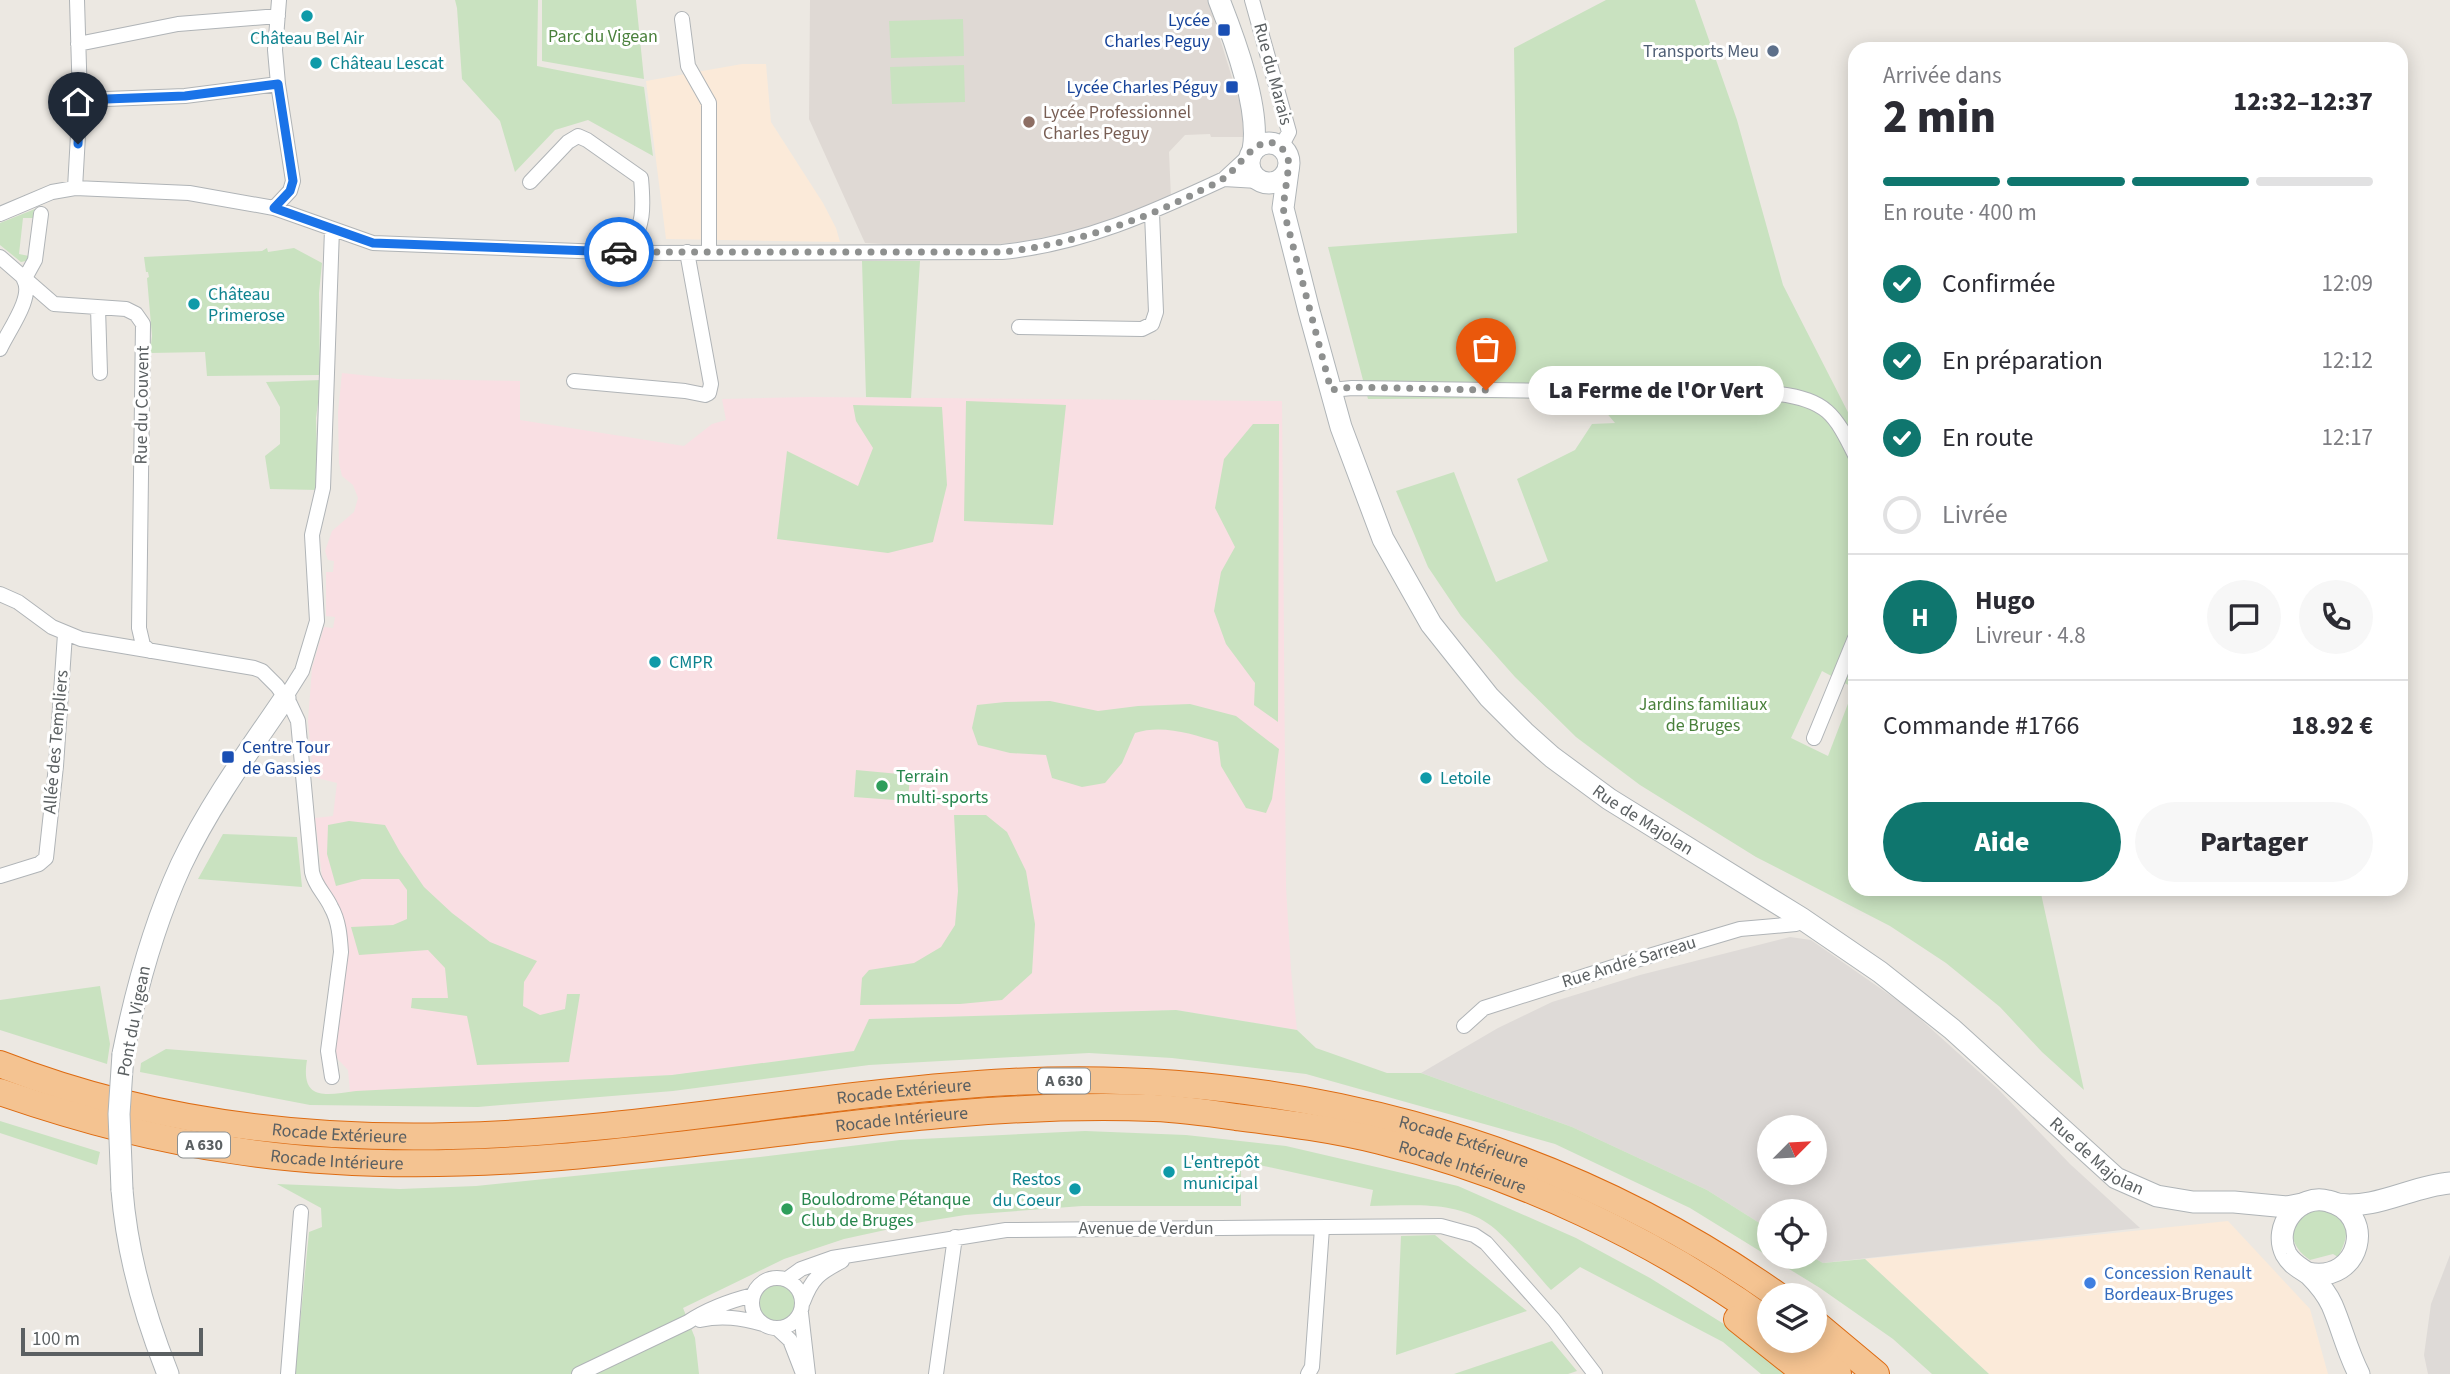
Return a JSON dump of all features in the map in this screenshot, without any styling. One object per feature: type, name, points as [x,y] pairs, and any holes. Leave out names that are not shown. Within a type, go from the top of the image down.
[{"type":"highway","points":[[0,1049],[38,1064],[99,1082],[106,1098]]},
{"type":"highway","name":"Rocade Extérieure","points":[[0,1065],[37,1079],[136,1107],[286,1131],[393,1137],[567,1129],[929,1088],[1001,1083],[1074,1081],[1216,1087],[1369,1113],[1417,1124],[1479,1144],[1610,1197],[1665,1225],[1758,1283]]},
{"type":"highway","name":"Rocade Intérieure","points":[[2,1094],[119,1128],[229,1150],[338,1161],[410,1163],[558,1157],[831,1126],[998,1111],[1159,1108],[1276,1122],[1381,1141],[1498,1178],[1633,1238],[1703,1277],[1757,1314]]},
{"type":"highway","points":[[1592,1219],[1701,1292],[1806,1374]]},
{"type":"highway","points":[[1827,1333],[1876,1374]]},
{"type":"highway","points":[[1811,1353],[1838,1374]]},
{"type":"street","points":[[75,188],[80,100],[76,0]]},
{"type":"street","points":[[274,208],[290,191],[293,181],[275,50],[279,0]]},
{"type":"street","points":[[1219,0],[1251,101],[1255,134],[1250,172],[1260,182]]},
{"type":"street","name":"Rue du Marais","points":[[1252,0],[1289,132],[1281,147]]},
{"type":"street","points":[[78,44],[178,24],[278,16]]},
{"type":"street","points":[[682,19],[688,66],[709,103],[709,252]]},
{"type":"street","points":[[80,100],[201,93],[278,84]]},
{"type":"street","points":[[1224,179],[1275,183],[1288,171],[1288,157],[1267,130],[1251,101]]},
{"type":"street","points":[[530,182],[568,142],[578,136],[641,178],[644,206],[642,223],[630,253]]},
{"type":"street","points":[[0,214],[52,192],[75,188],[190,193],[274,208],[373,243],[630,253],[1014,251],[1052,244],[1152,213],[1224,179],[1263,144],[1281,147]]},
{"type":"street","name":"Rue de Majolan","points":[[1288,171],[1283,208],[1331,390],[1358,479],[1382,539],[1431,624],[1489,697],[1543,749],[1579,778],[1801,918],[1880,972],[1952,1029],[2093,1160],[2116,1178],[2157,1196],[2193,1202],[2249,1202],[2287,1207],[2302,1204]]},
{"type":"street","name":"Rue de Majolan","points":[[1260,182],[1283,208]]},
{"type":"street","points":[[1019,327],[1142,329],[1152,324],[1156,312],[1152,213]]},
{"type":"street","points":[[0,349],[26,298],[27,286],[24,280],[35,260],[41,214]]},
{"type":"street","points":[[285,698],[300,676],[314,637],[317,602],[312,535],[324,488],[332,229]]},
{"type":"street","points":[[574,380],[705,395],[709,393],[711,384],[687,252]]},
{"type":"street","name":"Rue du Couvent","points":[[0,257],[54,304],[131,311],[143,324],[138,628],[143,645],[150,651]]},
{"type":"street","points":[[98,308],[100,373]]},
{"type":"street","points":[[1331,390],[1352,387],[1765,394],[1802,397],[1826,408],[1848,440]]},
{"type":"street","points":[[0,594],[65,634],[98,643],[254,668],[269,677],[285,698],[295,713],[300,732],[312,872],[318,888],[334,914],[340,937],[341,952],[328,1051],[332,1077]]},
{"type":"street","name":"Allée des Templiers","points":[[0,876],[39,864],[46,858],[56,766],[65,634]]},
{"type":"street","points":[[1814,738],[1848,655]]},
{"type":"street","name":"Pont du Vigean","points":[[168,1374],[134,1272],[122,1190],[119,1114],[124,1054],[145,961],[182,863],[227,783],[285,698]]},
{"type":"street","name":"Rue André Sarreau","points":[[1464,1026],[1484,1008],[1544,988],[1716,935],[1762,926],[1797,924],[1801,918]]},
{"type":"street","points":[[2337,1204],[2366,1205],[2436,1184],[2450,1183]]},
{"type":"street","points":[[2332,1304],[2337,1281],[2367,1221],[2400,1195]]},
{"type":"street","points":[[2283,1244],[2286,1221],[2302,1204],[2326,1200],[2348,1211],[2355,1222],[2358,1235],[2351,1256],[2328,1274],[2308,1273]]},
{"type":"street","points":[[2249,1202],[2270,1220],[2292,1262],[2308,1273],[2332,1304],[2347,1352],[2359,1374]]},
{"type":"street","points":[[288,1374],[301,1212]]},
{"type":"street","name":"Avenue de Verdun","points":[[787,1279],[817,1262],[1006,1230],[1441,1226],[1474,1235],[1486,1243],[1554,1320],[1595,1374]]},
{"type":"street","points":[[1308,1374],[1312,1367],[1322,1228]]},
{"type":"street","points":[[936,1374],[955,1237]]},
{"type":"street","name":"Avenue de Verdun","points":[[802,1308],[810,1283],[821,1272],[853,1256]]},
{"type":"street","points":[[779,1277],[787,1279],[799,1288],[805,1374],[790,1340],[753,1311],[753,1295],[763,1282],[779,1277]]},
{"type":"street","points":[[579,1374],[688,1322],[704,1311],[724,1302],[753,1295]]},
{"type":"street","points":[[688,1322],[714,1317],[736,1317],[770,1326],[791,1324],[802,1308]]},
{"type":"shaded area","name":"Lycée Professionnel Charles Peguy","points":[[810,0],[1208,0],[1247,126],[1247,137],[1185,135],[1169,152],[1171,198],[1098,226],[1021,242],[954,248],[865,243],[809,119]]},
{"type":"shaded area","points":[[742,64],[766,64],[771,122],[823,203],[840,242],[666,239],[646,81]]},
{"type":"shaded area","points":[[342,373],[398,379],[520,381],[520,420],[684,446],[712,424],[726,420],[722,399],[810,397],[1282,401],[1286,887],[1297,1030],[1176,1010],[869,1019],[855,1051],[672,1075],[350,1092],[348,1070],[333,1054],[340,912],[322,877],[315,818],[333,816],[337,783],[313,777],[308,721],[312,668],[324,627],[333,628],[335,617],[326,616],[326,572],[333,572],[334,561],[328,560],[325,551],[332,531],[354,512],[358,498],[353,485],[342,476],[339,463],[338,412]]},
{"type":"shaded area","points":[[1790,937],[1811,940],[1907,1007],[1998,1089],[2070,1164],[2140,1228],[1827,1263],[1827,1199],[1757,1199],[1757,1221],[1707,1190],[1572,1127],[1421,1073],[1498,1028],[1552,1002],[1640,975]]},
{"type":"shaded area","name":"Concession Renault Bordeaux-Bruges","points":[[2228,1221],[2310,1309],[2328,1374],[1989,1374],[1865,1259]]},
{"type":"shaded area","points":[[2450,1255],[2450,1374],[2428,1374],[2424,1355],[2431,1304]]},
{"type":"green space","points":[[455,0],[538,0],[537,66],[644,87],[653,156],[588,120],[555,130],[515,172],[500,121],[462,79]]},
{"type":"green space","name":"Parc du Vigean","points":[[542,0],[636,0],[644,79],[542,61]]},
{"type":"green space","name":"Jardins familiaux de Bruges","points":[[1606,0],[1695,0],[1737,120],[1783,285],[1848,412],[1848,685],[1822,671],[1791,738],[1828,756],[1848,704],[1848,896],[2042,896],[2084,1090],[2042,1052],[2000,1007],[1946,963],[1890,926],[1756,857],[1640,785],[1576,737],[1515,677],[1461,616],[1428,567],[1396,491],[1454,472],[1496,582],[1548,561],[1517,479],[1575,450],[1592,424],[1615,423],[1594,398],[1368,399],[1328,247],[1517,233],[1514,48]]},
{"type":"green space","points":[[963,19],[964,56],[891,58],[889,21]]},
{"type":"green space","points":[[964,65],[965,102],[892,104],[890,67]]},
{"type":"green space","points":[[35,209],[34,218],[23,218],[19,254],[29,256],[26,261],[21,262],[0,245],[0,223]]},
{"type":"green space","points":[[267,248],[268,252],[294,248],[322,263],[319,293],[320,375],[207,376],[205,352],[150,353],[152,336],[149,277],[144,257],[262,251]]},
{"type":"green space","points":[[862,261],[920,261],[911,398],[866,397]]},
{"type":"green space","points":[[321,380],[316,418],[318,490],[270,489],[265,456],[280,444],[280,407],[266,382]]},
{"type":"green space","points":[[966,401],[1066,405],[1053,525],[964,521]]},
{"type":"green space","points":[[853,405],[942,407],[947,485],[933,542],[888,553],[777,539],[787,451],[858,486],[873,448],[856,421]]},
{"type":"green space","points":[[1253,424],[1279,424],[1278,722],[1254,705],[1255,683],[1226,644],[1214,611],[1221,572],[1235,547],[1215,508],[1224,459]]},
{"type":"green space","points":[[1050,701],[1098,711],[1190,704],[1236,716],[1279,749],[1272,799],[1266,813],[1246,808],[1221,766],[1218,742],[1187,733],[1156,729],[1135,733],[1122,763],[1105,783],[1082,787],[1052,778],[1046,755],[1010,753],[978,745],[972,728],[977,705]]},
{"type":"green space","name":"Terrain multi-sports","points":[[856,770],[910,775],[908,801],[854,797]]},
{"type":"green space","points":[[954,815],[986,815],[1007,832],[1026,871],[1035,924],[1032,973],[1002,1000],[960,1004],[860,1005],[862,978],[869,970],[914,963],[941,947],[955,925],[958,891]]},
{"type":"green space","points":[[349,821],[385,825],[424,887],[452,913],[490,942],[537,961],[524,982],[523,1006],[540,1015],[565,1009],[567,994],[580,994],[569,1062],[477,1065],[467,1016],[411,1008],[412,998],[448,998],[445,968],[428,950],[359,955],[351,927],[393,925],[407,919],[407,890],[399,879],[362,879],[336,886],[327,854],[328,825]]},
{"type":"green space","points":[[223,834],[297,837],[302,887],[198,879]]},
{"type":"green space","points":[[100,986],[110,1044],[107,1064],[0,1030],[0,1000]]},
{"type":"green space","points":[[1176,1010],[1297,1030],[1316,1048],[1387,1073],[1421,1073],[1572,1127],[1707,1190],[1757,1221],[1757,1249],[1690,1208],[1555,1144],[1306,1074],[1172,1058],[1089,1053],[869,1065],[673,1091],[478,1107],[310,1105],[140,1072],[141,1063],[166,1049],[307,1060],[308,1083],[318,1093],[326,1094],[672,1075],[854,1051],[869,1019]]},
{"type":"green space","points":[[0,1121],[100,1152],[97,1165],[0,1133]]},
{"type":"green space","points":[[1085,1131],[1186,1135],[1286,1146],[1458,1186],[1576,1238],[1650,1278],[1740,1334],[1757,1347],[1757,1353],[1764,1353],[1791,1374],[1761,1374],[1723,1342],[1580,1267],[1551,1290],[1503,1236],[1474,1216],[1430,1206],[1370,1206],[1373,1190],[1241,1161],[1241,1206],[1082,1206],[965,1215],[844,1239],[784,1259],[683,1308],[695,1338],[699,1374],[295,1374],[309,1232],[322,1227],[321,1208],[277,1184],[400,1189],[476,1186],[900,1140]]},
{"type":"green space","points":[[2319,1208],[2341,1221],[2345,1226],[2345,1239],[2338,1257],[2333,1254],[2310,1260],[2297,1247],[2293,1230],[2301,1216]]},
{"type":"green space","points":[[1435,1235],[1527,1311],[1396,1355],[1401,1236]]},
{"type":"green space","points":[[1865,1259],[1989,1374],[1932,1374],[1893,1339],[1827,1293],[1827,1283],[1812,1283],[1789,1269],[1827,1269],[1827,1263]]},
{"type":"green space","points":[[777,1283],[791,1289],[797,1303],[791,1317],[777,1323],[763,1317],[757,1303],[763,1289]]},
{"type":"green space","points":[[1552,1341],[1577,1371],[1568,1374],[1454,1374]]},
{"type":"way so far","points":[[619,252],[912,253],[1002,252],[1038,248],[1092,233],[1177,202],[1224,179],[1257,146],[1269,143],[1281,147],[1288,157],[1283,208],[1331,390],[1352,387],[1486,390]]},
{"type":"place","name":"Château Bel Air","points":[[307,16]]},
{"type":"place","name":"Lycée Charles Peguy","points":[[1224,30]]},
{"type":"place","name":"Transports Meu","points":[[1773,51]]},
{"type":"place","name":"Château Lescat","points":[[316,63]]},
{"type":"place","name":"Lycée Charles Péguy","points":[[1232,87]]},
{"type":"place","name":"Lycée Professionnel Charles Peguy","points":[[1029,122]]},
{"type":"place","name":"Château Primerose","points":[[194,304]]},
{"type":"place","name":"La Ferme de l'Or Vert","points":[[1486,390]]},
{"type":"place","name":"CMPR","points":[[655,662]]},
{"type":"place","name":"Centre Tour de Gassies","points":[[228,757]]},
{"type":"place","name":"Letoile","points":[[1426,778]]},
{"type":"place","name":"Terrain multi-sports","points":[[882,786]]},
{"type":"place","name":"L'entrepôt municipal","points":[[1169,1172]]},
{"type":"place","name":"Restos du Coeur","points":[[1075,1189]]},
{"type":"place","name":"Boulodrome Pétanque Club de Bruges","points":[[787,1209]]},
{"type":"place","name":"Concession Renault Bordeaux-Bruges","points":[[2090,1283]]},
{"type":"route","points":[[78,144],[80,100],[185,96],[278,84],[293,181],[290,191],[274,208],[373,243],[450,248],[619,252]]}]
